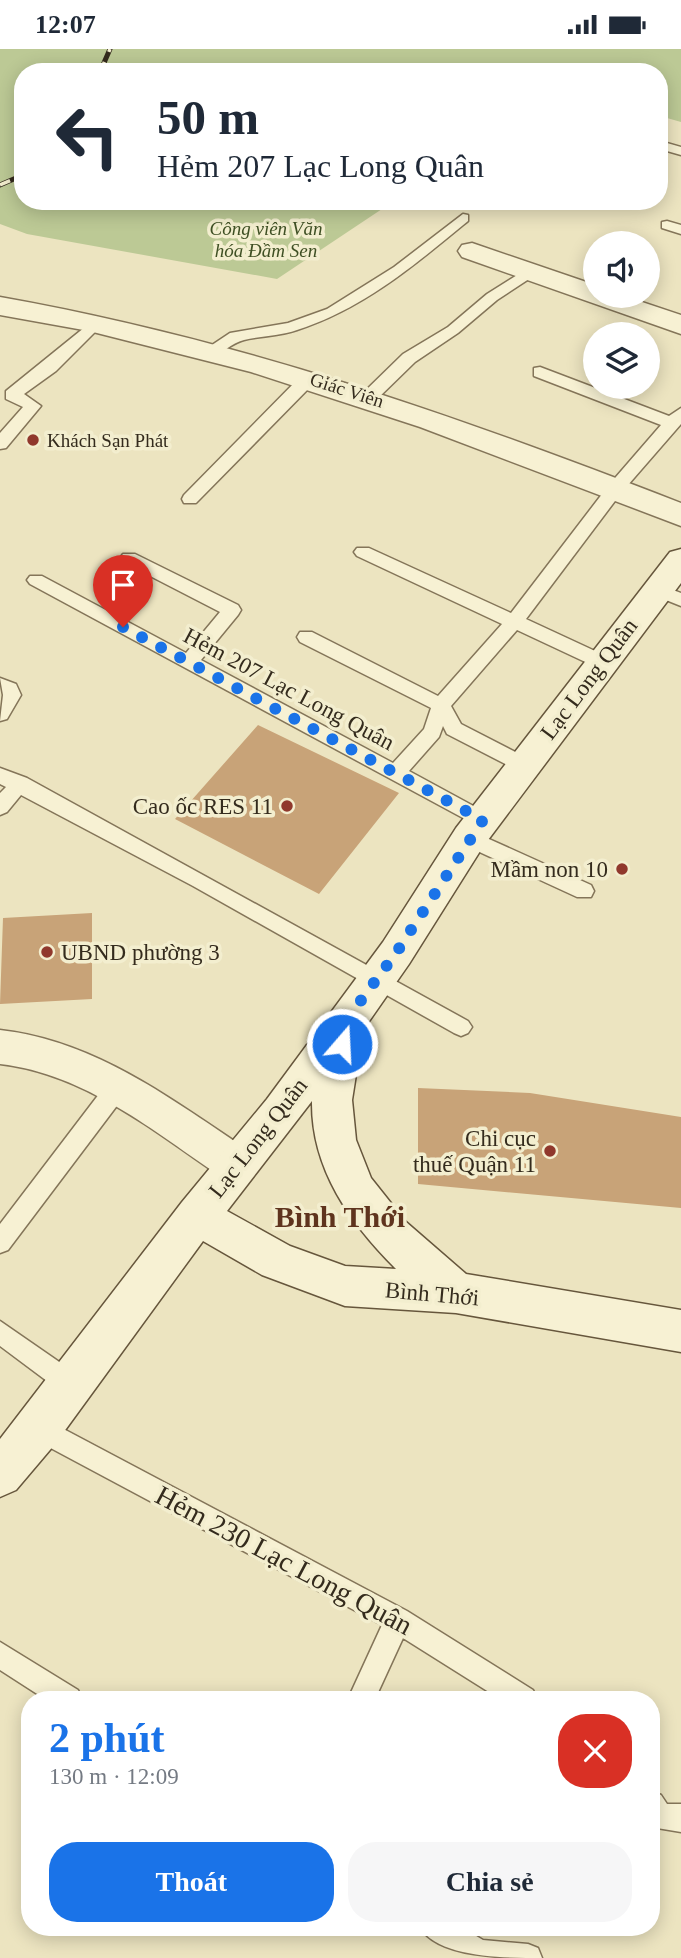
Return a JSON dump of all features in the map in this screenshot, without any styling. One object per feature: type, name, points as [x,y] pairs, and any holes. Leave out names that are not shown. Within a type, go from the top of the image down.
[{"type":"main road","points":[[472,251],[583,290]]},
{"type":"main road","name":"Giác Viên","points":[[0,306],[95,324],[211,351],[309,378],[369,397],[681,515]]},
{"type":"main road","points":[[633,308],[681,325]]},
{"type":"main road","name":"Lạc Long Quân","points":[[0,1474],[39,1429],[197,1216],[281,1112],[375,981],[476,829],[602,662],[669,595],[681,560]]},
{"type":"main road","points":[[345,1022],[331,1109],[337,1156],[359,1199],[397,1245],[456,1293]]},
{"type":"main road","points":[[0,1047],[22,1047],[64,1060],[117,1088],[237,1165]]},
{"type":"main road","name":"Bình Thới","points":[[197,1216],[278,1261],[345,1286],[456,1293],[681,1331]]},
{"type":"lane","points":[[211,351],[236,336],[290,327],[332,312],[399,269],[463,218]]},
{"type":"lane","points":[[369,397],[409,358],[453,330],[492,297],[530,272]]},
{"type":"lane","points":[[0,444],[33,406],[12,395],[50,367],[95,324]]},
{"type":"lane","points":[[395,774],[432,732],[441,705],[514,622],[615,489],[677,418],[540,372]]},
{"type":"lane","points":[[190,499],[309,378]]},
{"type":"lane","points":[[363,552],[602,662]]},
{"type":"lane","points":[[129,558],[232,610],[188,663]]},
{"type":"lane","name":"Hẻm 207 Lạc Long Quân","points":[[36,580],[395,774],[476,829],[584,891]]},
{"type":"lane","points":[[306,637],[441,705],[454,729],[524,765]]},
{"type":"lane","points":[[0,685],[9,689],[12,695],[0,714]]},
{"type":"lane","points":[[0,775],[20,783],[200,880],[375,981],[461,1027]]},
{"type":"lane","points":[[0,807],[20,783]]},
{"type":"lane","points":[[0,1242],[117,1088]]},
{"type":"lane","points":[[0,1332],[72,1385]]},
{"type":"lane","name":"Hẻm 230 Lạc Long Quân","points":[[39,1429],[398,1620],[511,1691]]},
{"type":"lane","points":[[365,1691],[398,1620]]},
{"type":"lane","points":[[0,1655],[56,1691]]},
{"type":"lane","points":[[449,1936],[480,1954],[528,1958]]},
{"type":"green space","name":"Công viên Văn hóa Đầm Sen","points":[[0,49],[681,49],[681,122],[668,118],[668,63],[14,63],[14,210],[380,210],[277,279],[27,234],[0,224]]},
{"type":"building","name":"Cao ốc RES 11","points":[[258,725],[399,793],[319,894],[175,819]]},
{"type":"building","name":"UBND phường 3","points":[[92,913],[92,999],[0,1004],[3,918]]},
{"type":"building","name":"Chi cục thuế Quận 11","points":[[418,1088],[530,1093],[681,1117],[681,1208],[418,1184]]},
{"type":"railway","points":[[104,63],[110,49]]},
{"type":"railway","points":[[0,185],[14,179]]},
{"type":"place","name":"Khách Sạn Phát","points":[[33,440]]},
{"type":"place","name":"Cao ốc RES 11","points":[[287,806]]},
{"type":"place","name":"Mầm non 10","points":[[622,869]]},
{"type":"place","name":"UBND phường 3","points":[[47,952]]},
{"type":"place","name":"Chi cục thuế Quận 11","points":[[550,1151]]},
{"type":"district","name":"Bình Thới","points":[[340,1216]]},
{"type":"route","points":[[123,627],[483,820],[396,953],[345,1022],[342,1044]]}]
